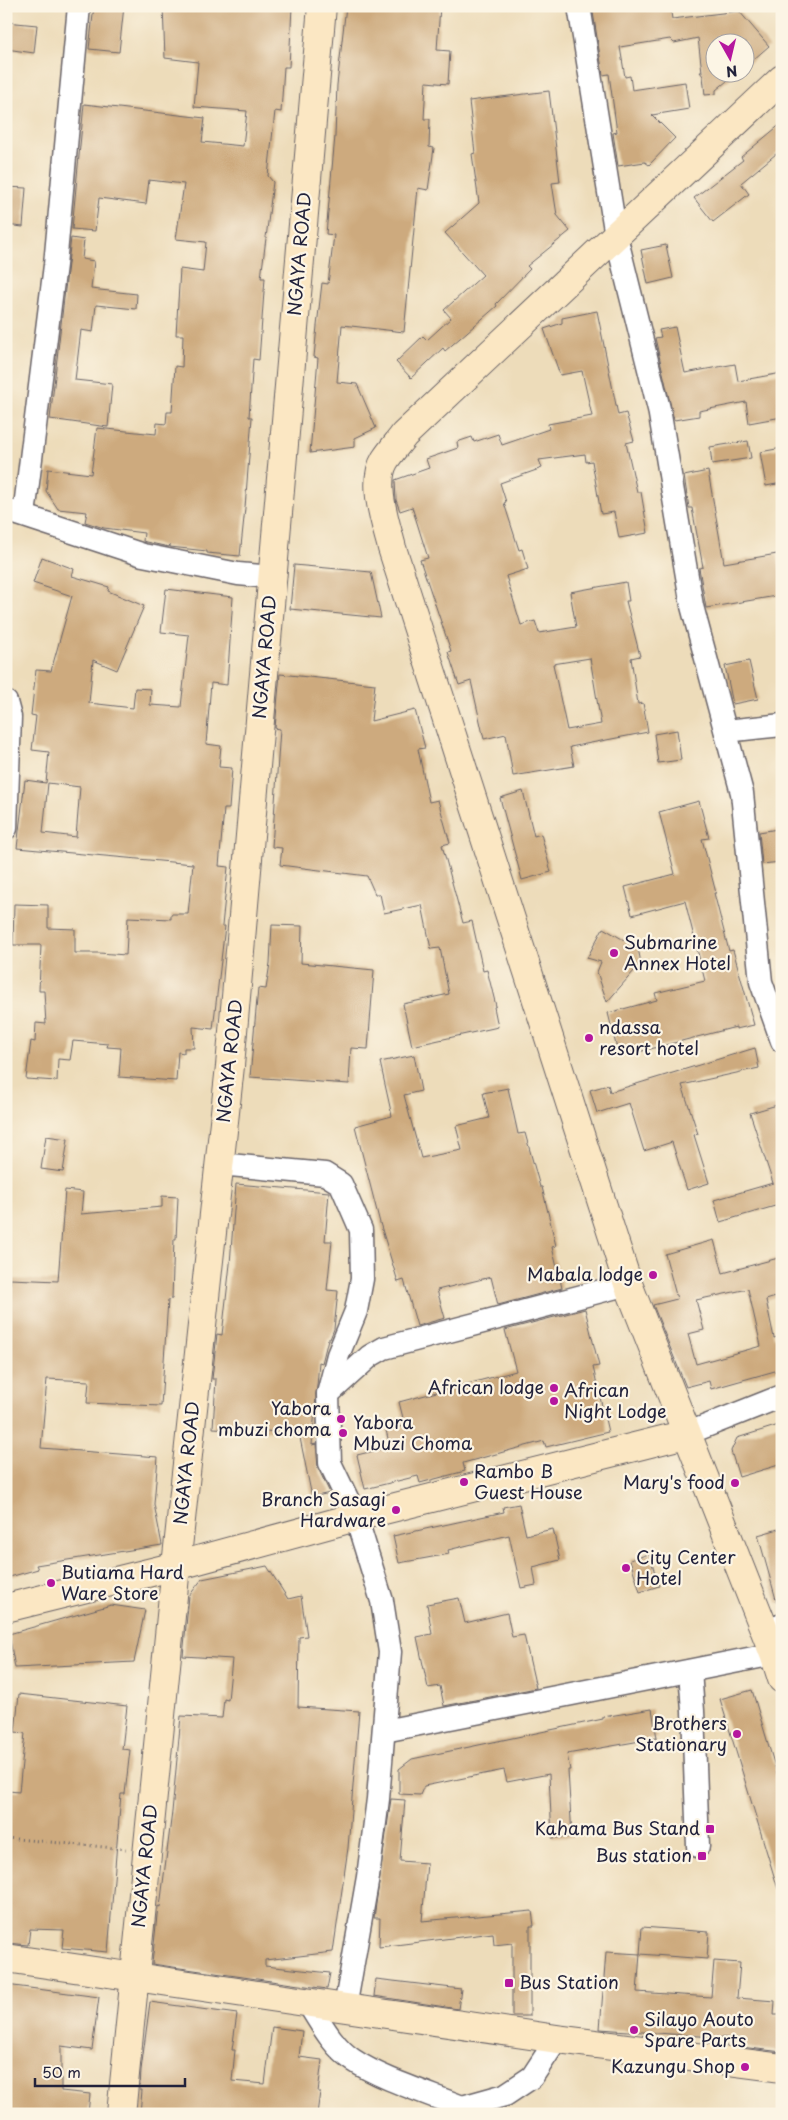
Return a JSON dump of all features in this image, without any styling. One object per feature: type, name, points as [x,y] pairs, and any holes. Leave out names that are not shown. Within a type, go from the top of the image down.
[{"type":"street","points":[[80,6],[55,265],[15,513],[143,555],[238,574],[272,577]]},
{"type":"street","name":"NGAYA ROAD","points":[[121,2114],[146,1851],[230,1066],[322,6]]},
{"type":"street","points":[[579,6],[616,236],[659,409],[692,606],[742,793],[761,982],[782,1041]]},
{"type":"street","points":[[782,79],[404,435],[384,461],[380,474],[380,499],[392,548],[628,1284],[686,1434],[774,1637],[782,1680]]},
{"type":"street","points":[[6,702],[10,717],[6,828]]},
{"type":"street","points":[[726,731],[782,725]]},
{"type":"street","points":[[219,1164],[325,1174],[341,1184],[361,1230],[362,1279],[356,1311],[338,1355],[328,1394],[330,1463],[356,1517],[382,1601],[390,1652],[378,1799],[368,1877],[345,2008]]},
{"type":"street","points":[[328,1394],[370,1356],[384,1348],[628,1284]]},
{"type":"street","points":[[6,1608],[686,1434],[782,1396]]},
{"type":"street","points":[[384,1731],[690,1671],[774,1637]]},
{"type":"street","points":[[690,1671],[698,1846]]},
{"type":"street","points":[[6,1958],[557,2039],[782,2068]]},
{"type":"street","points":[[308,2003],[330,2038],[352,2060],[462,2110],[505,2095],[532,2077],[557,2039]]},
{"type":"path","points":[[6,1838],[146,1851]]},
{"type":"building","points":[[94,6],[124,6],[119,52],[89,49]]},
{"type":"building","points":[[163,6],[292,6],[289,67],[284,67],[281,112],[275,111],[268,176],[273,182],[261,278],[265,278],[259,360],[253,359],[249,417],[252,417],[240,556],[207,553],[207,551],[170,547],[170,544],[169,547],[146,542],[143,541],[144,533],[104,528],[85,522],[87,512],[58,509],[46,491],[48,469],[91,474],[97,428],[156,434],[157,423],[166,424],[167,412],[172,412],[175,366],[182,367],[183,335],[176,335],[180,269],[203,272],[206,242],[176,239],[184,184],[149,180],[146,204],[99,198],[95,231],[72,229],[84,104],[205,118],[202,142],[243,146],[247,111],[194,107],[198,62],[165,58]]},
{"type":"building","points":[[346,6],[440,6],[437,50],[450,51],[448,84],[426,82],[424,119],[430,119],[429,147],[434,148],[428,190],[418,188],[404,332],[342,325],[337,382],[357,384],[376,428],[355,438],[355,447],[310,453],[318,358],[314,357],[317,326],[322,283],[328,284],[334,235],[326,234],[335,136],[337,85]]},
{"type":"building","points":[[592,6],[670,6],[672,19],[739,11],[769,46],[756,57],[756,32],[706,32],[706,82],[726,82],[716,90],[716,94],[705,95],[703,76],[700,72],[702,72],[698,38],[674,43],[670,39],[620,47],[625,77],[630,76],[632,90],[685,82],[689,109],[652,115],[675,138],[649,165],[645,162],[618,166],[613,133],[617,132],[609,74],[603,75]]},
{"type":"building","points":[[6,22],[37,25],[34,53],[6,49]]},
{"type":"building","points":[[549,91],[560,182],[552,183],[557,215],[570,231],[527,266],[530,269],[496,304],[497,306],[445,351],[443,348],[411,378],[396,362],[423,336],[427,340],[451,318],[444,310],[483,275],[445,233],[479,203],[472,154],[475,153],[469,101]]},
{"type":"building","points":[[782,123],[782,149],[741,183],[749,194],[713,222],[694,198],[743,160],[741,157]]},
{"type":"building","points":[[6,187],[26,188],[23,227],[6,225]]},
{"type":"building","points":[[71,238],[84,240],[82,259],[94,261],[91,289],[137,294],[136,309],[96,305],[93,332],[81,330],[75,380],[112,384],[108,427],[50,419]]},
{"type":"building","points":[[666,245],[673,278],[648,284],[641,250]]},
{"type":"building","points":[[597,311],[618,415],[626,413],[634,441],[626,443],[637,492],[641,492],[648,533],[619,538],[614,512],[601,514],[592,461],[586,462],[585,454],[539,460],[542,468],[500,483],[506,502],[504,503],[519,550],[522,549],[528,569],[506,576],[521,625],[535,621],[539,633],[576,627],[570,592],[626,582],[629,601],[626,601],[640,656],[631,658],[638,704],[643,703],[648,732],[570,747],[574,766],[513,776],[506,734],[484,739],[471,681],[459,685],[448,652],[451,651],[420,560],[428,558],[412,507],[400,511],[396,500],[395,480],[429,468],[426,459],[458,448],[457,442],[472,437],[474,442],[498,434],[502,445],[549,429],[548,424],[592,416],[582,371],[560,375],[544,329],[562,323],[562,318]],"holes":[[[590,658],[601,724],[567,730],[553,664]]]},
{"type":"building","points":[[675,327],[685,373],[735,364],[738,381],[782,373],[782,417],[749,423],[746,402],[699,411],[699,416],[674,420],[655,338],[661,337],[659,330]]},
{"type":"building","points":[[748,441],[751,458],[712,464],[710,447]]},
{"type":"building","points":[[782,448],[782,483],[766,486],[760,452]]},
{"type":"building","points":[[708,471],[724,563],[777,554],[782,578],[782,595],[706,608],[699,568],[703,567],[692,508],[689,508],[684,476]]},
{"type":"building","points":[[42,557],[74,569],[72,576],[109,587],[108,591],[144,606],[117,670],[93,660],[89,703],[133,708],[135,688],[151,689],[150,705],[181,707],[189,635],[161,632],[166,589],[233,597],[227,685],[211,683],[206,744],[221,746],[219,767],[232,768],[229,809],[224,809],[219,866],[228,867],[222,926],[225,926],[213,1029],[193,1027],[194,1048],[184,1048],[184,1053],[178,1052],[176,1081],[119,1077],[121,1048],[107,1047],[108,1044],[73,1041],[70,1060],[58,1059],[57,1081],[26,1079],[31,1041],[35,1042],[36,1023],[46,1024],[44,991],[39,991],[41,945],[13,945],[14,904],[48,905],[48,928],[75,929],[75,953],[126,955],[128,917],[171,919],[171,914],[188,914],[193,864],[17,848],[25,780],[46,783],[49,752],[32,750],[36,716],[31,715],[36,670],[51,671],[72,596],[33,583]],"holes":[[[48,783],[80,787],[76,837],[43,833]]]},
{"type":"building","points":[[294,565],[371,572],[381,618],[290,609]]},
{"type":"building","points":[[749,661],[758,699],[733,704],[725,666]]},
{"type":"building","points":[[280,674],[375,684],[371,721],[415,710],[425,748],[418,749],[429,802],[438,800],[450,843],[442,845],[463,923],[472,921],[483,971],[487,970],[496,1006],[494,1007],[498,1027],[412,1046],[403,1004],[449,994],[440,948],[431,949],[422,905],[384,913],[380,894],[375,894],[367,876],[280,865],[282,848],[272,847],[280,729],[275,728]]},
{"type":"building","points":[[677,730],[681,760],[658,763],[654,734]]},
{"type":"building","points":[[523,791],[534,836],[541,834],[551,872],[522,880],[500,798]]},
{"type":"building","points":[[699,801],[709,838],[702,839],[716,893],[714,893],[729,951],[733,950],[754,1025],[736,1029],[736,1027],[619,1057],[608,1013],[657,1000],[655,993],[705,981],[685,901],[632,915],[625,887],[675,874],[659,812]]},
{"type":"building","points":[[778,829],[781,862],[762,864],[759,832]]},
{"type":"building","points":[[272,925],[302,926],[301,963],[374,970],[368,1049],[351,1048],[349,1084],[250,1077],[258,988],[266,989],[270,963]]},
{"type":"building","name":"Submarine Annex Hotel","points":[[603,928],[638,948],[641,963],[607,1002],[597,972],[601,962],[587,958]]},
{"type":"building","points":[[755,1048],[759,1068],[682,1085],[698,1134],[694,1135],[709,1183],[687,1190],[672,1142],[644,1151],[629,1103],[597,1113],[590,1090],[608,1085],[610,1092]]},
{"type":"building","points":[[414,1055],[421,1091],[404,1095],[421,1158],[462,1150],[456,1126],[489,1118],[483,1093],[508,1088],[518,1134],[525,1133],[540,1187],[542,1187],[556,1246],[552,1247],[562,1288],[498,1305],[491,1277],[437,1290],[445,1318],[417,1326],[404,1280],[398,1282],[380,1223],[355,1126],[392,1116],[380,1062]]},
{"type":"building","points":[[777,1105],[782,1121],[782,1204],[720,1222],[714,1200],[773,1183],[750,1113]]},
{"type":"building","points":[[46,1136],[68,1139],[63,1172],[41,1169]]},
{"type":"building","points":[[236,1184],[329,1192],[325,1241],[332,1241],[327,1290],[338,1291],[334,1329],[330,1339],[328,1339],[322,1363],[319,1362],[312,1445],[316,1444],[318,1468],[330,1493],[312,1497],[299,1433],[213,1428],[216,1379],[212,1379],[217,1334],[222,1335]]},
{"type":"building","points":[[65,1190],[83,1192],[81,1214],[162,1207],[162,1196],[178,1197],[176,1239],[174,1239],[172,1299],[168,1300],[161,1406],[87,1403],[89,1381],[47,1379],[41,1448],[158,1457],[154,1504],[162,1545],[36,1565],[38,1569],[6,1578],[6,1283],[10,1284],[10,1279],[58,1281]]},
{"type":"building","points":[[714,1240],[723,1273],[782,1257],[782,1295],[766,1300],[774,1338],[782,1335],[782,1369],[711,1389],[709,1381],[686,1387],[653,1305],[677,1299],[665,1254]],"holes":[[[748,1289],[761,1346],[696,1364],[688,1334],[704,1330],[696,1300]]]},
{"type":"building","points":[[585,1309],[599,1366],[593,1367],[608,1432],[546,1447],[544,1441],[463,1463],[465,1471],[420,1483],[418,1476],[365,1489],[357,1455],[390,1447],[386,1430],[405,1426],[399,1402],[516,1371],[505,1330]]},
{"type":"building","points":[[782,1424],[782,1464],[739,1477],[731,1451],[737,1438]]},
{"type":"building","points":[[519,1504],[526,1535],[553,1529],[560,1560],[533,1567],[536,1585],[521,1588],[509,1535],[448,1550],[449,1554],[399,1563],[393,1536],[504,1512],[503,1507]]},
{"type":"building","points":[[782,1528],[782,1602],[777,1603],[758,1535]]},
{"type":"building","points":[[649,1554],[659,1586],[640,1592],[630,1560]]},
{"type":"building","points":[[267,1566],[288,1599],[301,1596],[307,1636],[299,1637],[298,1707],[359,1711],[348,1848],[333,1952],[265,1960],[265,1966],[330,1973],[327,1989],[152,1964],[158,1906],[160,1907],[172,1812],[181,1716],[222,1718],[224,1699],[228,1700],[232,1659],[183,1656],[189,1596],[202,1579]]},
{"type":"building","points":[[459,1598],[465,1623],[507,1613],[512,1637],[524,1635],[536,1688],[444,1706],[440,1686],[428,1688],[417,1637],[432,1634],[427,1604]]},
{"type":"building","points":[[111,1605],[145,1610],[134,1662],[15,1668],[9,1634]]},
{"type":"building","points":[[752,1690],[782,1790],[782,1889],[778,1889],[720,1699]]},
{"type":"building","points":[[19,1694],[127,1706],[122,1749],[130,1750],[125,1794],[121,1794],[108,1952],[62,1948],[64,1930],[30,1929],[28,1945],[6,1943],[8,1791],[19,1792],[25,1733],[15,1732]]},
{"type":"building","points":[[652,1709],[657,1738],[567,1754],[570,1770],[568,1770],[572,1837],[552,1838],[549,1774],[507,1782],[504,1770],[424,1786],[420,1795],[399,1794],[399,1769],[412,1759],[603,1719],[603,1717]]},
{"type":"building","points":[[391,1799],[405,1800],[400,1861],[427,1863],[422,1921],[532,1911],[534,1926],[530,1926],[530,2016],[512,2016],[512,1943],[494,1945],[493,1933],[379,1947],[380,1918],[374,1918]]},
{"type":"building","points":[[642,1927],[709,1932],[707,1959],[640,1954]]},
{"type":"building","points":[[606,1952],[640,1954],[637,1992],[711,1997],[714,1961],[740,1963],[737,1998],[775,2001],[774,2015],[782,2015],[782,2052],[741,2047],[742,2039],[600,2029]]},
{"type":"building","points":[[376,1979],[461,1989],[458,2009],[374,1996]]},
{"type":"building","points":[[6,1985],[99,1997],[92,2050],[61,2046],[61,2091],[90,2094],[88,2114],[6,2114]]},
{"type":"building","points":[[150,2002],[237,2014],[232,2050],[235,2050],[232,2081],[265,2084],[272,2027],[302,2031],[299,2057],[322,2060],[317,2114],[140,2114],[141,2070]]},
{"type":"place","name":"Submarine Annex Hotel","points":[[614,953]]},
{"type":"place","name":"ndassa resort hotel","points":[[589,1038]]},
{"type":"place","name":"Mabala lodge","points":[[653,1275]]},
{"type":"place","name":"African lodge","points":[[554,1388]]},
{"type":"place","name":"African Night Lodge","points":[[554,1401]]},
{"type":"place","name":"Yabora mbuzi choma","points":[[341,1419]]},
{"type":"place","name":"Yabora Mbuzi Choma","points":[[343,1433]]},
{"type":"place","name":"Rambo B Guest House","points":[[464,1482]]},
{"type":"place","name":"Mary's food","points":[[735,1483]]},
{"type":"place","name":"Branch Sasagi Hardware","points":[[396,1510]]},
{"type":"place","name":"City Center Hotel","points":[[626,1568]]},
{"type":"place","name":"Butiama Hard Ware Store","points":[[51,1583]]},
{"type":"place","name":"Brothers Stationary","points":[[737,1734]]},
{"type":"place","name":"Kahama Bus Stand","points":[[710,1829]]},
{"type":"place","name":"Bus station","points":[[702,1856]]},
{"type":"place","name":"Bus Station","points":[[509,1983]]},
{"type":"place","name":"Silayo Aouto Spare Parts","points":[[634,2030]]},
{"type":"place","name":"Kazungu Shop","points":[[745,2067]]}]
